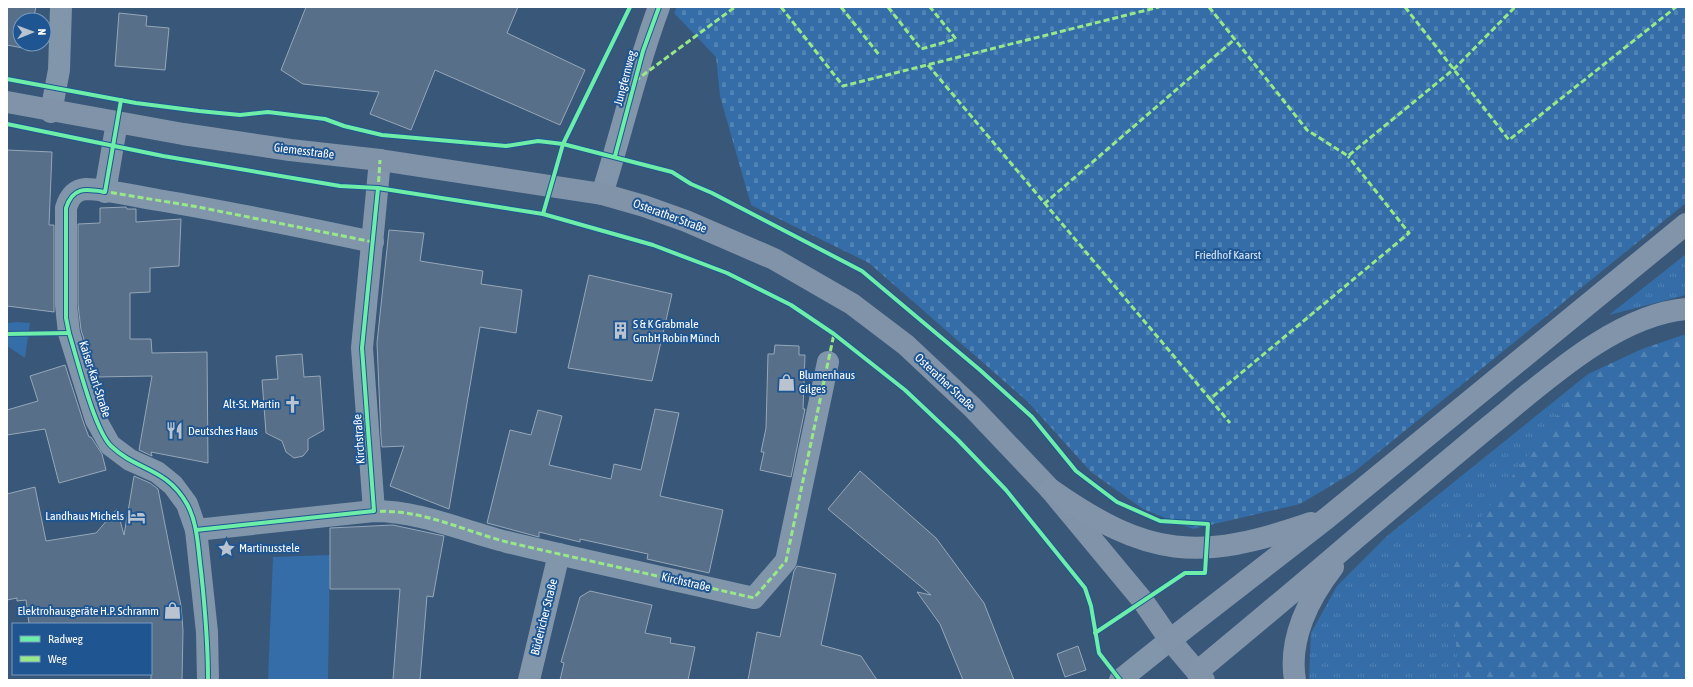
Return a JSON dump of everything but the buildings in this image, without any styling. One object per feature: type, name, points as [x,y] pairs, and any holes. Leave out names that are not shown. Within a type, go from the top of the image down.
[{"type":"highway","points":[[1170,640],[1327,518],[1686,224]]},
{"type":"highway","points":[[1196,677],[1408,493],[1542,383],[1600,342],[1642,320],[1676,310],[1686,309]]},
{"type":"highway","points":[[1050,488],[1083,512],[1114,529],[1136,538],[1182,548],[1242,544],[1327,518]]},
{"type":"highway","points":[[1295,680],[1296,642],[1307,607],[1326,577],[1356,539]]},
{"type":"main road","name":"Giemesstraße","points":[[7,102],[51,112],[290,150],[380,160],[602,194]]},
{"type":"main road","name":"Osterather Straße","points":[[602,194],[644,206],[732,240],[781,263],[852,304],[906,345],[972,407],[1050,488],[1143,601],[1196,677]]},
{"type":"street","points":[[51,112],[58,70],[61,7]]},
{"type":"street","name":"Jungfernweg","points":[[602,194],[619,143],[643,51],[659,7]]},
{"type":"street","points":[[105,192],[117,122]]},
{"type":"street","name":"Kirchstraße","points":[[374,511],[362,348],[380,160]]},
{"type":"street","name":"Kaiser-Karl-Straße","points":[[208,680],[207,632],[196,530],[187,504],[173,485],[157,472],[130,460],[110,445],[96,420],[69,333],[66,305],[66,208],[69,198],[77,192],[86,189],[198,207],[373,242]]},
{"type":"street","name":"Kirchstraße","points":[[196,530],[374,511],[393,511],[415,515],[506,541],[559,554],[754,598],[786,561],[828,362]]},
{"type":"street","name":"Büdericher Straße","points":[[529,680],[559,554]]},
{"type":"street","points":[[1120,680],[1170,640]]},
{"type":"green space","name":"Friedhof Kaarst","points":[[677,7],[1686,7],[1686,203],[1354,472],[1300,504],[1193,529],[1143,509],[1091,472],[1028,402],[869,263],[751,205],[720,96],[716,57],[674,13]]},
{"type":"green space","points":[[1686,254],[1686,295],[1609,315]]},
{"type":"green space","points":[[7,323],[30,323],[25,358],[7,346]]},
{"type":"green space","points":[[1686,334],[1686,680],[1459,680],[1449,561],[1588,374],[1642,349]]},
{"type":"green space","points":[[1588,374],[1450,561],[1459,680],[1309,680],[1311,633],[1337,586],[1387,536]]},
{"type":"green space","points":[[330,555],[328,680],[268,680],[273,557]]},
{"type":"marked path","points":[[635,81],[735,7]]},
{"type":"marked path","points":[[781,7],[843,86],[1159,7]]},
{"type":"marked path","points":[[841,7],[880,56]]},
{"type":"marked path","points":[[888,7],[921,49],[956,39],[930,7]]},
{"type":"marked path","points":[[1209,7],[1307,130],[1348,156],[1454,69],[1515,7]]},
{"type":"marked path","points":[[1405,7],[1509,140],[1676,7]]},
{"type":"marked path","points":[[1044,204],[1235,39]]},
{"type":"marked path","points":[[928,65],[1210,399],[1409,233],[1348,156]]},
{"type":"marked path","points":[[378,191],[380,160]]},
{"type":"marked path","points":[[102,191],[198,207],[373,242]]},
{"type":"marked path","points":[[371,512],[388,511],[423,516],[507,542],[754,598],[786,561],[834,334]]},
{"type":"marked path","points":[[1210,399],[1230,423]]},
{"type":"cycle path","points":[[543,214],[563,144],[630,7]]},
{"type":"cycle path","points":[[615,156],[643,51],[659,7]]},
{"type":"cycle path","points":[[7,79],[136,103],[199,111],[240,115],[268,112],[325,119],[344,126],[382,135],[506,146],[538,141],[563,144],[672,172],[691,184],[712,193],[862,271],[980,370],[1032,417],[1076,471],[1117,502],[1160,521],[1208,524],[1205,573],[1185,573],[1095,633]]},
{"type":"cycle path","points":[[121,100],[105,192],[92,190],[76,192],[72,196],[66,208],[66,318],[69,333],[92,409],[98,425],[105,437],[111,446],[121,454],[151,470],[170,483],[179,492],[191,512],[197,537],[205,612],[208,680]]},
{"type":"cycle path","points":[[7,124],[163,156],[340,186],[378,188],[543,214],[653,245],[727,273],[791,305],[834,334],[905,390],[958,440],[1006,490],[1085,588],[1091,606],[1099,653],[1120,680]]},
{"type":"cycle path","points":[[196,530],[374,511],[362,348],[378,188]]},
{"type":"cycle path","points":[[7,334],[69,333]]},
{"type":"place","name":"S & K Grabmale GmbH Robin Münch","points":[[620,331]]},
{"type":"place","name":"Blumenhaus Gilges","points":[[786,382]]},
{"type":"place","name":"Alt-St. Martin","points":[[293,404]]},
{"type":"place","name":"Deutsches Haus","points":[[175,431]]},
{"type":"place","name":"Landhaus Michels","points":[[137,516]]},
{"type":"place","name":"Martinusstele","points":[[226,548]]},
{"type":"place","name":"Elektrohausgeräte H.P. Schramm","points":[[172,611]]}]
